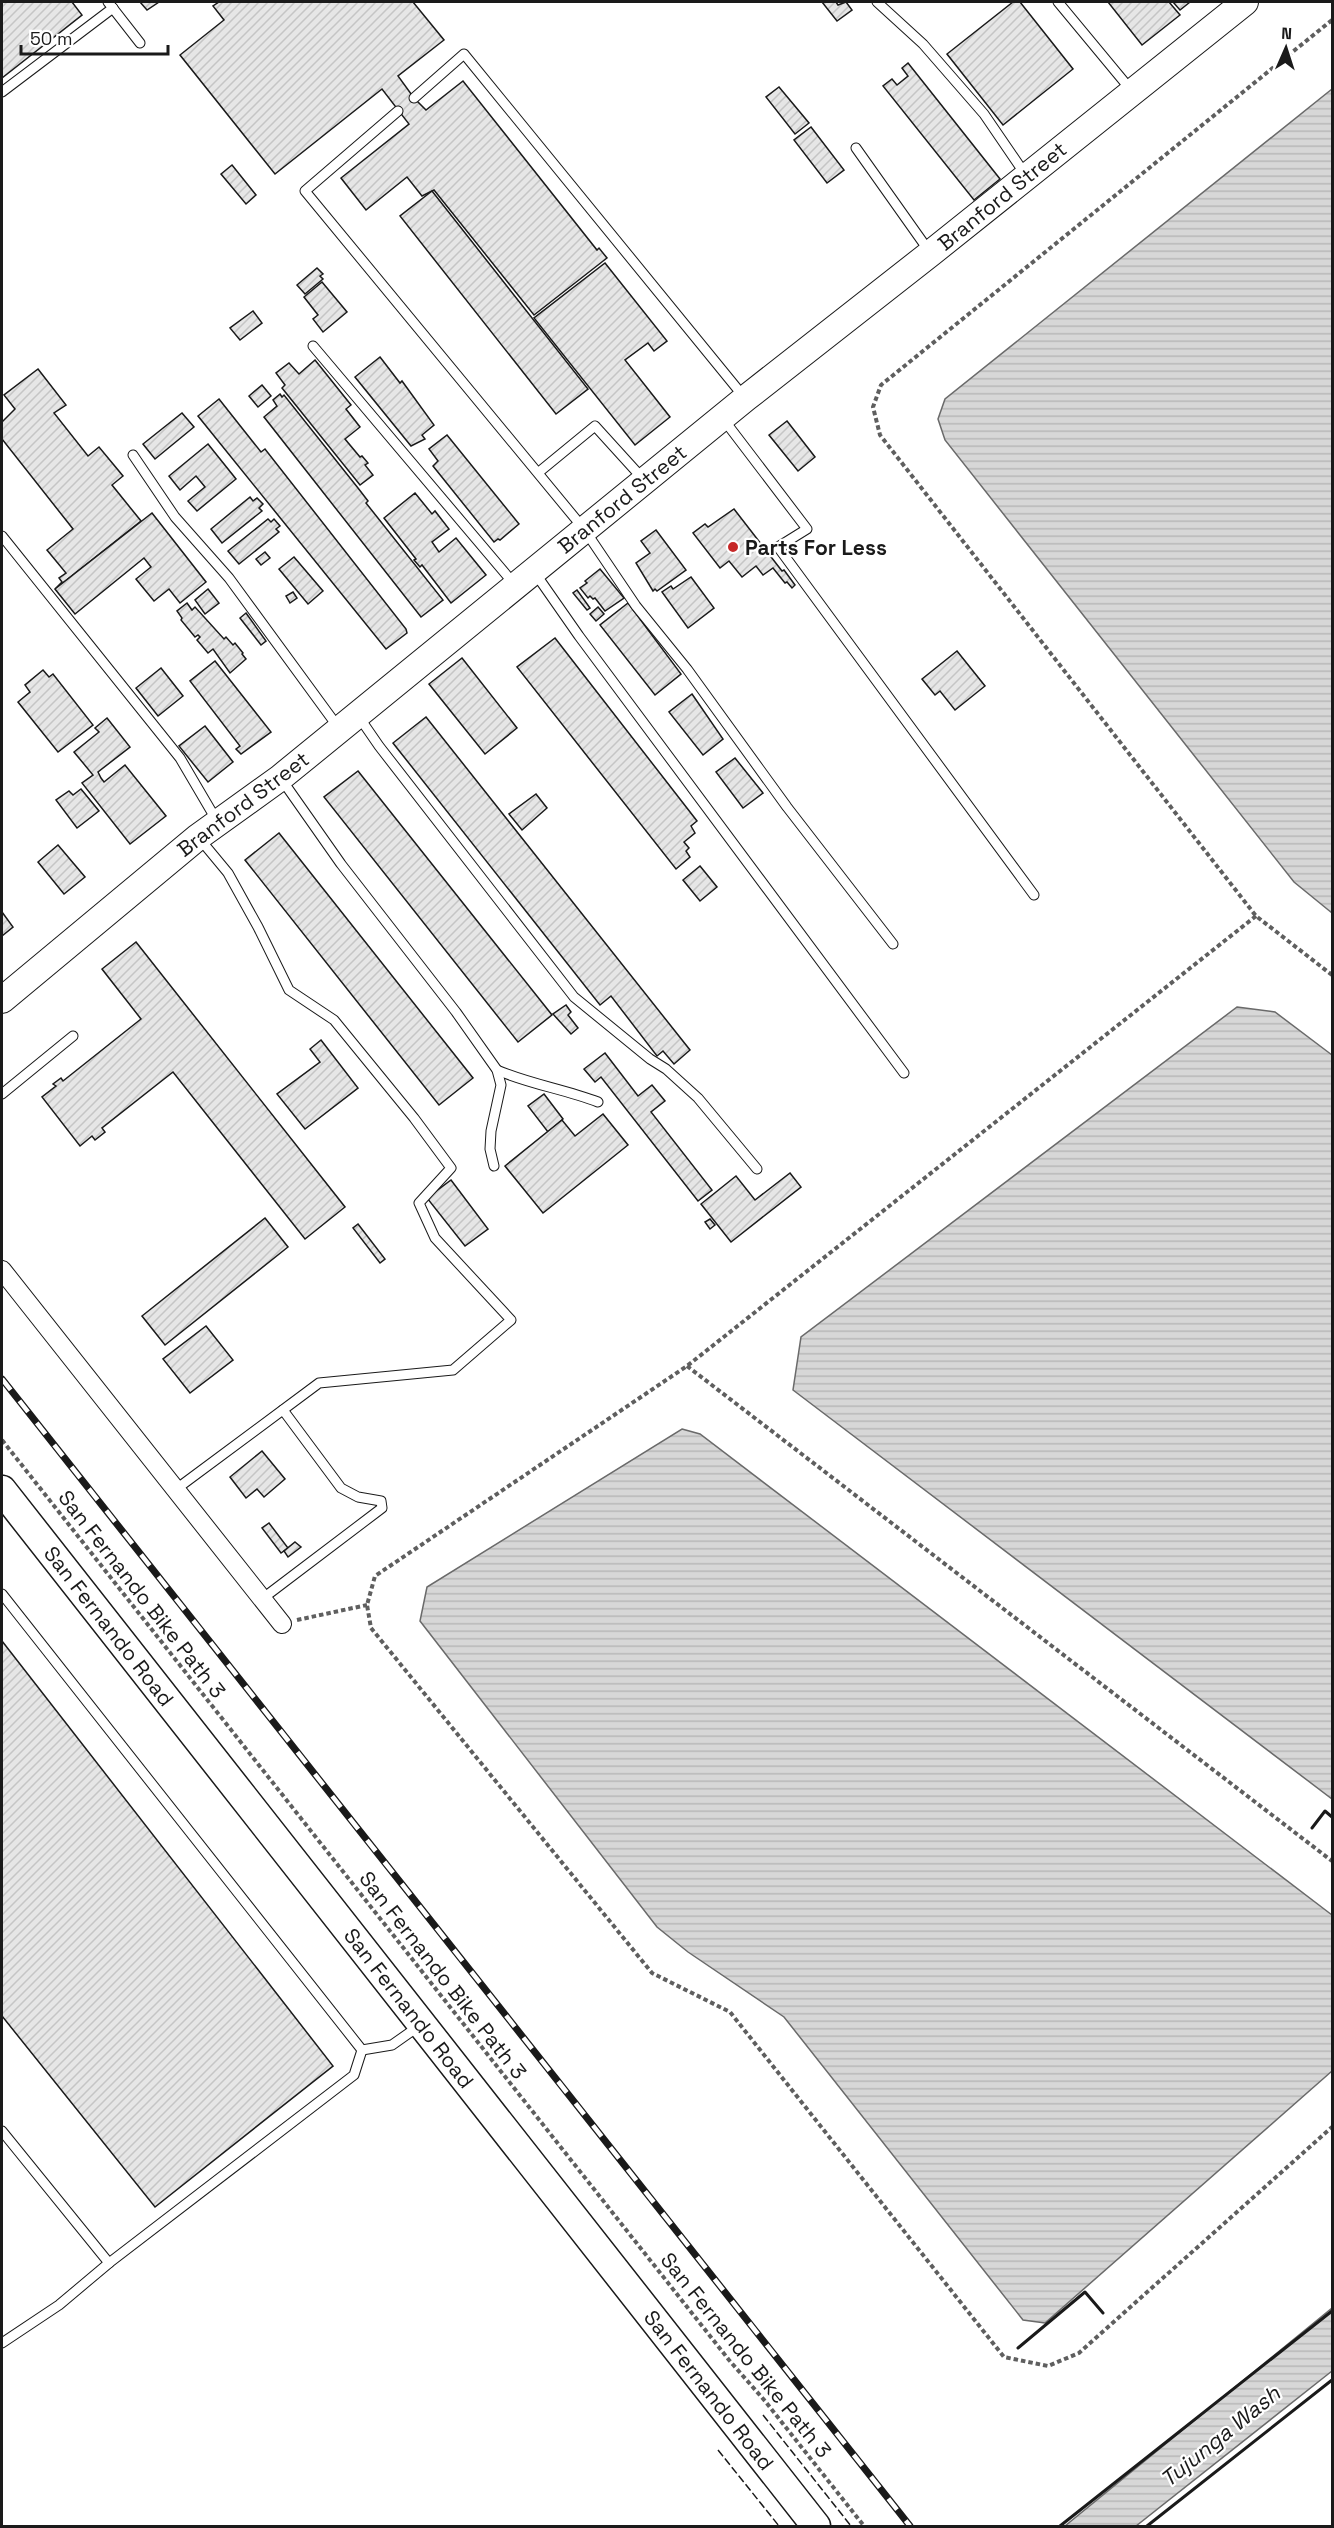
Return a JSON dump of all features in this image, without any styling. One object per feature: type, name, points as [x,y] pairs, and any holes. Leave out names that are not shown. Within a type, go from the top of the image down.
[{"type":"main road","name":"Branford Street","points":[[2,1000],[208,830],[280,778],[746,398],[931,254],[1245,2]]},
{"type":"main road","name":"San Fernando Road","points":[[2,1490],[816,2526]]},
{"type":"street","points":[[2,1270],[282,1624]]},
{"type":"lane","points":[[878,2],[923,44],[984,114],[1026,176]]},
{"type":"lane","points":[[1058,2],[1132,92]]},
{"type":"lane","points":[[2,92],[110,5],[140,43]]},
{"type":"lane","points":[[414,98],[464,54],[746,398]]},
{"type":"lane","points":[[398,111],[305,191],[539,471],[584,529],[636,606],[687,669],[761,773],[893,944]]},
{"type":"lane","points":[[856,148],[931,254]]},
{"type":"lane","points":[[313,346],[579,636],[904,1073]]},
{"type":"lane","points":[[722,418],[807,529],[778,547],[1034,895]]},
{"type":"lane","points":[[539,471],[595,426],[645,481]]},
{"type":"lane","points":[[134,454],[175,517],[348,722],[379,746],[574,996],[650,1059],[666,1069],[698,1098],[756,1169]]},
{"type":"lane","points":[[2,536],[180,758],[208,830],[228,873],[289,990],[334,1020],[414,1118],[451,1168],[419,1203],[435,1238],[511,1320],[453,1370],[319,1383],[175,1490]]},
{"type":"lane","points":[[280,778],[341,864],[456,1012],[497,1070],[501,1085],[491,1131],[490,1149],[494,1166]]},
{"type":"lane","points":[[2,1094],[73,1036]]},
{"type":"lane","points":[[497,1070],[519,1080],[574,1092],[598,1102]]},
{"type":"lane","points":[[262,1599],[382,1508],[381,1501],[358,1497],[341,1488],[283,1410]]},
{"type":"lane","points":[[2,1594],[362,2050]]},
{"type":"lane","points":[[362,2050],[392,2045],[421,2024]]},
{"type":"lane","points":[[2,2343],[59,2305],[109,2263],[354,2075],[362,2050]]},
{"type":"lane","points":[[2,2132],[109,2263]]},
{"type":"path","points":[[1332,20],[881,384],[873,407],[880,435],[1256,916],[1332,975]]},
{"type":"path","points":[[1256,916],[687,1366],[375,1576],[367,1605],[371,1628],[652,1973],[730,2013],[1004,2357],[1048,2366],[1079,2353],[1332,2127]]},
{"type":"path","points":[[687,1366],[1332,1861]]},
{"type":"path","name":"San Fernando Bike Path 3","points":[[2,1440],[721,2351],[765,2401],[864,2526]]},
{"type":"path","points":[[282,1624],[367,1605]]},
{"type":"water","points":[[1332,89],[1332,913],[1294,882],[945,440],[938,419],[945,399]]},
{"type":"water","points":[[1237,1007],[1275,1012],[1332,1055],[1332,1799],[793,1390],[801,1337]]},
{"type":"water","points":[[682,1429],[700,1434],[1332,1915],[1332,2071],[1045,2323],[1023,2320],[784,2017],[688,1952],[657,1927],[420,1621],[427,1587]]},
{"type":"water","name":"Tujunga Wash","points":[[1332,2308],[1332,2371],[1136,2526],[1065,2526]]},
{"type":"building","points":[[2,2],[72,2],[82,15],[2,78]]},
{"type":"building","points":[[140,2],[159,2],[147,10]]},
{"type":"building","points":[[219,2],[413,2],[444,40],[398,76],[414,98],[426,110],[463,81],[597,250],[599,248],[607,258],[534,315],[434,190],[422,196],[407,177],[366,210],[341,178],[409,124],[382,89],[275,174],[180,55],[224,20],[213,6]]},
{"type":"building","points":[[822,2],[836,2],[838,5],[846,2],[852,10],[837,21]]},
{"type":"building","points":[[1013,2],[1020,2],[1073,69],[1003,125],[947,54]]},
{"type":"building","points":[[1108,2],[1169,2],[1180,15],[1142,45]]},
{"type":"building","points":[[1173,2],[1190,2],[1180,10]]},
{"type":"building","points":[[908,63],[1000,179],[974,200],[883,86],[892,79],[897,85],[908,76],[902,68]]},
{"type":"building","points":[[779,87],[809,123],[795,134],[766,97]]},
{"type":"building","points":[[811,127],[844,170],[827,183],[794,140]]},
{"type":"building","points":[[232,165],[256,195],[246,204],[221,174]]},
{"type":"building","points":[[432,191],[588,389],[556,414],[400,216]]},
{"type":"building","points":[[605,263],[667,341],[654,351],[648,343],[625,360],[670,417],[635,445],[534,318]]},
{"type":"building","points":[[317,268],[323,274],[320,276],[323,279],[305,294],[297,285]]},
{"type":"building","points":[[322,282],[347,312],[323,332],[313,319],[318,315],[304,297]]},
{"type":"building","points":[[253,311],[262,323],[240,340],[230,328]]},
{"type":"building","points":[[380,357],[400,383],[402,381],[434,425],[422,435],[425,439],[411,446],[355,377]]},
{"type":"building","points":[[315,360],[351,405],[346,409],[360,427],[345,439],[368,463],[365,465],[373,475],[360,485],[282,388],[285,385],[276,373],[289,363],[299,374]]},
{"type":"building","points":[[38,369],[66,405],[54,413],[88,456],[99,447],[123,476],[112,485],[141,521],[55,589],[62,582],[59,578],[66,573],[47,550],[73,529],[2,439],[2,422],[15,409],[4,395]]},
{"type":"building","points":[[262,385],[271,396],[258,407],[249,396]]},
{"type":"building","points":[[280,394],[282,397],[284,395],[358,488],[368,501],[366,503],[443,600],[421,617],[264,417],[277,406],[273,400]]},
{"type":"building","points":[[219,399],[261,452],[265,449],[406,629],[407,633],[386,649],[198,416]]},
{"type":"building","points":[[182,413],[194,427],[155,459],[143,444]]},
{"type":"building","points":[[787,421],[815,457],[798,471],[769,435]]},
{"type":"building","points":[[447,435],[519,524],[500,540],[494,542],[433,466],[438,461],[429,449]]},
{"type":"building","points":[[208,444],[236,479],[197,511],[188,501],[205,487],[196,476],[180,490],[169,476]]},
{"type":"building","points":[[415,493],[432,514],[435,511],[449,529],[432,542],[439,552],[456,538],[486,575],[451,603],[422,565],[420,567],[414,560],[416,559],[384,518]]},
{"type":"building","points":[[250,497],[253,501],[257,498],[263,504],[259,508],[262,511],[222,543],[211,529]]},
{"type":"building","name":"Parts For Less","points":[[734,509],[782,571],[784,570],[795,585],[792,588],[773,568],[763,575],[756,566],[742,577],[729,561],[720,568],[693,533],[705,524],[708,527]]},
{"type":"building","points":[[152,513],[206,582],[180,603],[169,589],[154,601],[136,579],[151,567],[144,558],[75,614],[55,589]]},
{"type":"building","points":[[268,519],[271,522],[274,519],[280,526],[276,529],[279,532],[239,564],[228,551]]},
{"type":"building","points":[[656,530],[686,570],[657,591],[655,589],[653,591],[636,563],[650,553],[641,541]]},
{"type":"building","points":[[265,552],[270,558],[261,565],[256,559]]},
{"type":"building","points":[[294,557],[323,591],[308,604],[279,569]]},
{"type":"building","points":[[600,569],[624,598],[605,611],[595,598],[590,596],[588,598],[580,588]]},
{"type":"building","points":[[691,577],[714,608],[688,628],[662,592],[671,586],[673,589]]},
{"type":"building","points":[[208,589],[219,603],[205,614],[195,600]]},
{"type":"building","points":[[577,590],[590,608],[587,610],[573,593]]},
{"type":"building","points":[[293,592],[297,598],[290,603],[286,596]]},
{"type":"building","points":[[187,603],[192,610],[195,607],[224,639],[226,637],[233,645],[235,643],[243,653],[246,659],[230,673],[213,649],[208,653],[197,640],[200,637],[198,635],[195,637],[181,620],[177,611]]},
{"type":"building","points":[[628,603],[681,674],[655,695],[600,625]]},
{"type":"building","points":[[598,607],[604,614],[596,621],[590,614]]},
{"type":"building","points":[[246,613],[266,641],[261,645],[240,618]]},
{"type":"building","points":[[555,638],[697,821],[691,826],[695,833],[684,842],[689,848],[686,851],[690,857],[676,869],[517,667]]},
{"type":"building","points":[[957,651],[985,686],[955,710],[940,691],[935,695],[922,679]]},
{"type":"building","points":[[462,658],[517,728],[485,754],[429,684]]},
{"type":"building","points":[[215,661],[271,732],[241,754],[236,749],[240,746],[190,681]]},
{"type":"building","points":[[161,668],[183,696],[158,716],[136,688]]},
{"type":"building","points":[[43,670],[49,677],[53,674],[93,725],[58,752],[18,702],[30,692],[25,685]]},
{"type":"building","points":[[692,694],[723,739],[703,755],[669,712]]},
{"type":"building","points":[[426,717],[690,1050],[674,1064],[663,1051],[657,1056],[611,996],[600,1005],[393,743]]},
{"type":"building","points":[[107,718],[130,747],[98,772],[101,778],[104,782],[125,765],[166,816],[130,844],[82,783],[93,775],[74,752],[99,732],[95,728]]},
{"type":"building","points":[[205,726],[233,762],[208,782],[179,746]]},
{"type":"building","points":[[735,758],[763,793],[743,808],[716,772]]},
{"type":"building","points":[[358,771],[552,1015],[518,1042],[324,797]]},
{"type":"building","points":[[81,789],[99,811],[77,828],[56,800],[69,791],[73,795]]},
{"type":"building","points":[[536,794],[547,808],[522,830],[509,814]]},
{"type":"building","points":[[279,833],[473,1078],[439,1105],[245,860]]},
{"type":"building","points":[[58,845],[85,877],[64,894],[38,862]]},
{"type":"building","points":[[700,866],[717,887],[700,901],[683,880]]},
{"type":"building","points":[[2,912],[13,927],[2,936]]},
{"type":"building","points":[[136,942],[345,1207],[305,1239],[173,1072],[102,1128],[105,1132],[95,1140],[92,1136],[80,1146],[42,1097],[56,1086],[53,1084],[61,1078],[63,1081],[141,1019],[102,969]]},
{"type":"building","points":[[566,1005],[571,1012],[568,1015],[578,1028],[571,1034],[553,1014]]},
{"type":"building","points":[[321,1040],[358,1088],[305,1129],[277,1094],[320,1062],[310,1049]]},
{"type":"building","points":[[605,1053],[638,1096],[652,1085],[665,1101],[651,1112],[712,1190],[698,1201],[601,1077],[595,1082],[584,1069]]},
{"type":"building","points":[[544,1094],[563,1119],[548,1132],[528,1106]]},
{"type":"building","points":[[603,1114],[628,1145],[543,1213],[505,1166],[562,1120],[575,1136]]},
{"type":"building","points":[[790,1173],[801,1187],[731,1242],[701,1204],[736,1176],[755,1200]]},
{"type":"building","points":[[451,1180],[488,1229],[465,1246],[427,1198]]},
{"type":"building","points":[[265,1218],[288,1247],[165,1345],[142,1316]]},
{"type":"building","points":[[710,1219],[715,1225],[710,1229],[705,1222]]},
{"type":"building","points":[[358,1224],[385,1259],[380,1263],[353,1228]]},
{"type":"building","points":[[206,1326],[233,1360],[190,1393],[163,1359]]},
{"type":"building","points":[[262,1451],[285,1479],[264,1497],[257,1489],[246,1498],[230,1477]]},
{"type":"building","points":[[269,1523],[288,1548],[281,1553],[262,1528]]},
{"type":"building","points":[[295,1542],[301,1547],[288,1557],[284,1551]]},
{"type":"building","points":[[2,1641],[333,2066],[155,2207],[2,2016]]},
{"type":"railway","points":[[2,1379],[910,2526]]},
{"type":"fence","points":[[763,2415],[851,2526]]},
{"type":"fence","points":[[718,2450],[779,2526]]},
{"type":"wall","points":[[1312,1828],[1325,1811],[1332,1817]]},
{"type":"wall","points":[[1018,2348],[1085,2292],[1103,2313]]},
{"type":"wall","points":[[1060,2526],[1332,2311]]},
{"type":"wall","points":[[1147,2526],[1332,2380]]},
{"type":"place","name":"Parts For Less","points":[[733,547]]}]
